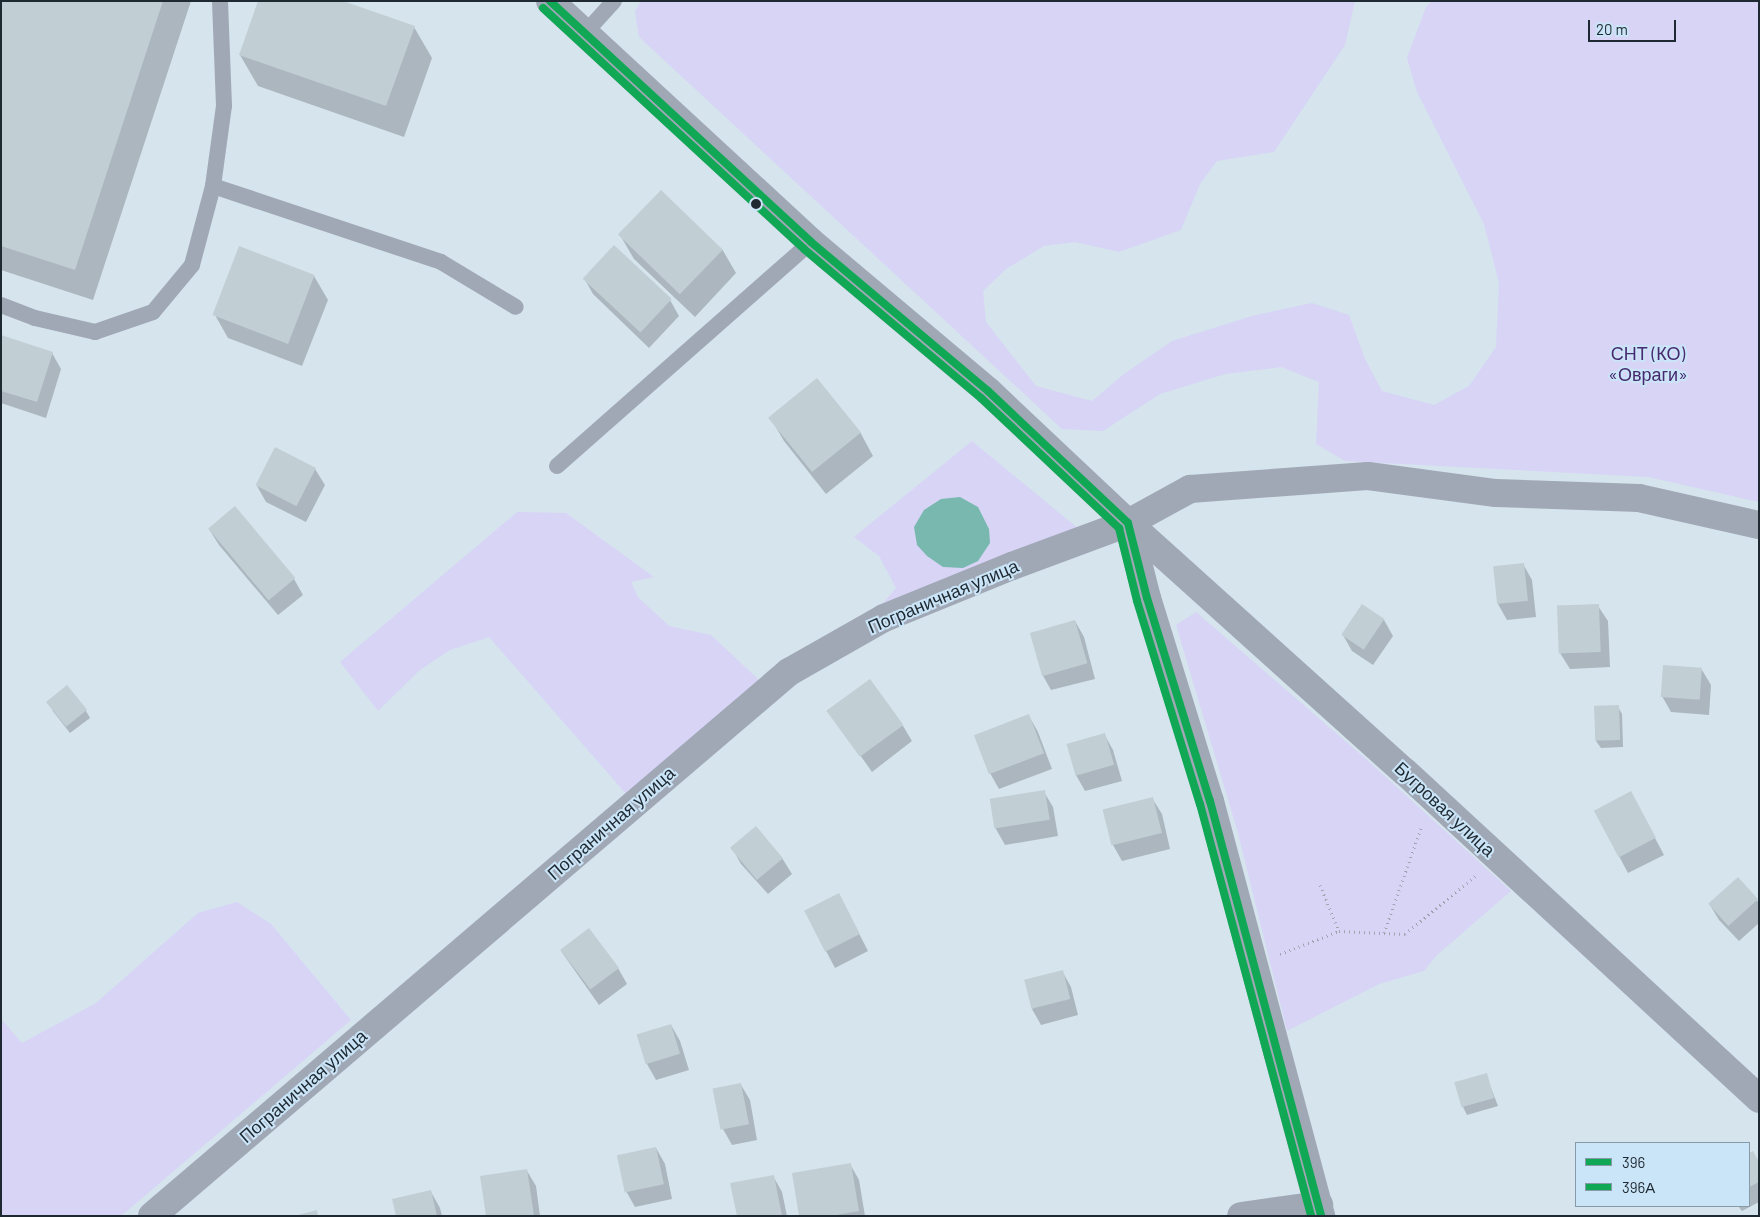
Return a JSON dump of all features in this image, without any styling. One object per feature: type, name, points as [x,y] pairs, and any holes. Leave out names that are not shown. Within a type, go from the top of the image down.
[{"type":"street","points":[[550,1],[811,242]]},
{"type":"street","name":"Бугровая улица","points":[[811,242],[988,391],[1128,523],[1438,803],[1759,1099]]},
{"type":"street","name":"Пограничная улица","points":[[152,1216],[788,672],[884,618],[1012,566],[1128,523],[1190,489],[1368,476],[1496,494],[1639,498],[1759,525]]},
{"type":"street","points":[[1128,523],[1147,598],[1210,801],[1320,1210],[1241,1216]]},
{"type":"lane","points":[[1,305],[35,318],[95,332],[153,312],[192,265],[213,186],[224,106],[220,1]]},
{"type":"lane","points":[[585,34],[614,1]]},
{"type":"lane","points":[[213,186],[441,262],[516,307]]},
{"type":"lane","points":[[557,466],[811,242]]},
{"type":"path","points":[[1384,933],[1424,816],[1438,803]]},
{"type":"path","points":[[1254,964],[1339,931],[1405,934],[1497,857]]},
{"type":"path","points":[[1320,885],[1339,931]]},
{"type":"green space","name":"СНТ (КО) «Овраги»","points":[[641,1],[1355,1],[1345,45],[1274,152],[1217,161],[1200,184],[1181,230],[1119,252],[1075,242],[1044,246],[1006,269],[983,291],[986,322],[1036,386],[1092,401],[1124,374],[1172,341],[1252,316],[1312,303],[1349,315],[1365,359],[1382,391],[1434,405],[1469,386],[1496,347],[1499,283],[1484,224],[1417,92],[1407,58],[1426,7],[1432,1],[1759,1],[1759,502],[1648,477],[1345,461],[1316,444],[1319,382],[1281,367],[1225,374],[1160,394],[1103,431],[1062,429],[639,37],[635,11]]},
{"type":"green space","points":[[972,441],[1080,530],[874,614],[896,588],[879,556],[854,537]]},
{"type":"green space","points":[[517,512],[566,513],[654,577],[631,582],[638,597],[669,626],[711,635],[760,681],[627,795],[489,637],[450,650],[420,670],[378,711],[340,662]]},
{"type":"green space","points":[[1196,612],[1366,759],[1511,891],[1436,956],[1424,971],[1379,984],[1287,1031],[1238,833],[1176,625]]},
{"type":"green space","points":[[237,902],[271,924],[351,1020],[121,1216],[1,1216],[1,1019],[22,1043],[96,1003],[198,913]]},
{"type":"shaded area","points":[[960,497],[978,507],[989,529],[990,543],[978,561],[963,568],[943,567],[927,556],[917,545],[914,527],[924,510],[941,499]]},
{"type":"building","points":[[1,1],[163,1],[75,270],[1,246]]},
{"type":"building","points":[[258,1],[343,1],[415,26],[386,106],[239,55]]},
{"type":"building","points":[[661,190],[723,250],[680,294],[618,235]]},
{"type":"building","points":[[614,245],[672,299],[640,333],[583,279]]},
{"type":"building","points":[[239,246],[315,275],[288,344],[212,315]]},
{"type":"building","points":[[1,335],[53,352],[37,402],[1,391]]},
{"type":"building","points":[[817,378],[861,432],[812,472],[768,418]]},
{"type":"building","points":[[275,447],[316,468],[296,506],[255,485]]},
{"type":"building","points":[[235,506],[295,578],[269,601],[208,528]]},
{"type":"building","points":[[1524,563],[1528,601],[1497,604],[1493,566]]},
{"type":"building","points":[[1362,604],[1384,619],[1364,650],[1341,635]]},
{"type":"building","points":[[1599,604],[1601,652],[1559,653],[1557,605]]},
{"type":"building","points":[[1075,620],[1087,663],[1042,676],[1030,633]]},
{"type":"building","points":[[1663,665],[1702,668],[1700,700],[1661,697]]},
{"type":"building","points":[[870,679],[904,725],[860,757],[826,711]]},
{"type":"building","points":[[67,685],[87,710],[66,727],[46,702]]},
{"type":"building","points":[[1619,705],[1620,740],[1595,741],[1594,706]]},
{"type":"building","points":[[1029,714],[1044,753],[989,774],[974,735]]},
{"type":"building","points":[[1105,733],[1114,765],[1076,776],[1067,744]]},
{"type":"building","points":[[1045,790],[1050,820],[994,828],[990,799]]},
{"type":"building","points":[[1631,791],[1656,838],[1619,858],[1594,811]]},
{"type":"building","points":[[1153,797],[1162,833],[1111,845],[1103,810]]},
{"type":"building","points":[[756,826],[783,858],[757,880],[730,848]]},
{"type":"building","points":[[1738,877],[1758,899],[1728,926],[1708,904]]},
{"type":"building","points":[[839,893],[860,934],[825,952],[804,911]]},
{"type":"building","points":[[589,928],[619,968],[590,990],[560,950]]},
{"type":"building","points":[[1063,970],[1070,999],[1031,1009],[1024,980]]},
{"type":"building","points":[[671,1024],[680,1054],[646,1064],[637,1035]]},
{"type":"building","points":[[1487,1073],[1494,1098],[1461,1107],[1454,1082]]},
{"type":"building","points":[[741,1083],[749,1124],[721,1130],[713,1089]]},
{"type":"building","points":[[656,1147],[664,1184],[625,1192],[617,1155]]},
{"type":"building","points":[[1753,1151],[1759,1162],[1759,1182],[1750,1186],[1750,1152]]},
{"type":"building","points":[[851,1163],[859,1211],[831,1216],[799,1216],[792,1173]]},
{"type":"building","points":[[527,1169],[534,1216],[486,1216],[480,1176]]},
{"type":"building","points":[[774,1175],[782,1216],[737,1216],[730,1183]]},
{"type":"building","points":[[431,1190],[437,1216],[396,1216],[392,1199]]},
{"type":"building","points":[[317,1210],[318,1216],[298,1216],[298,1215]]},
{"type":"transit line","name":"396","points":[[550,1],[811,242],[988,391],[1128,523],[1147,598],[1210,801],[1321,1216]]},
{"type":"transit line","name":"396А","points":[[543,8],[804,249],[981,398],[1119,528],[1137,601],[1200,804],[1311,1216]]}]
